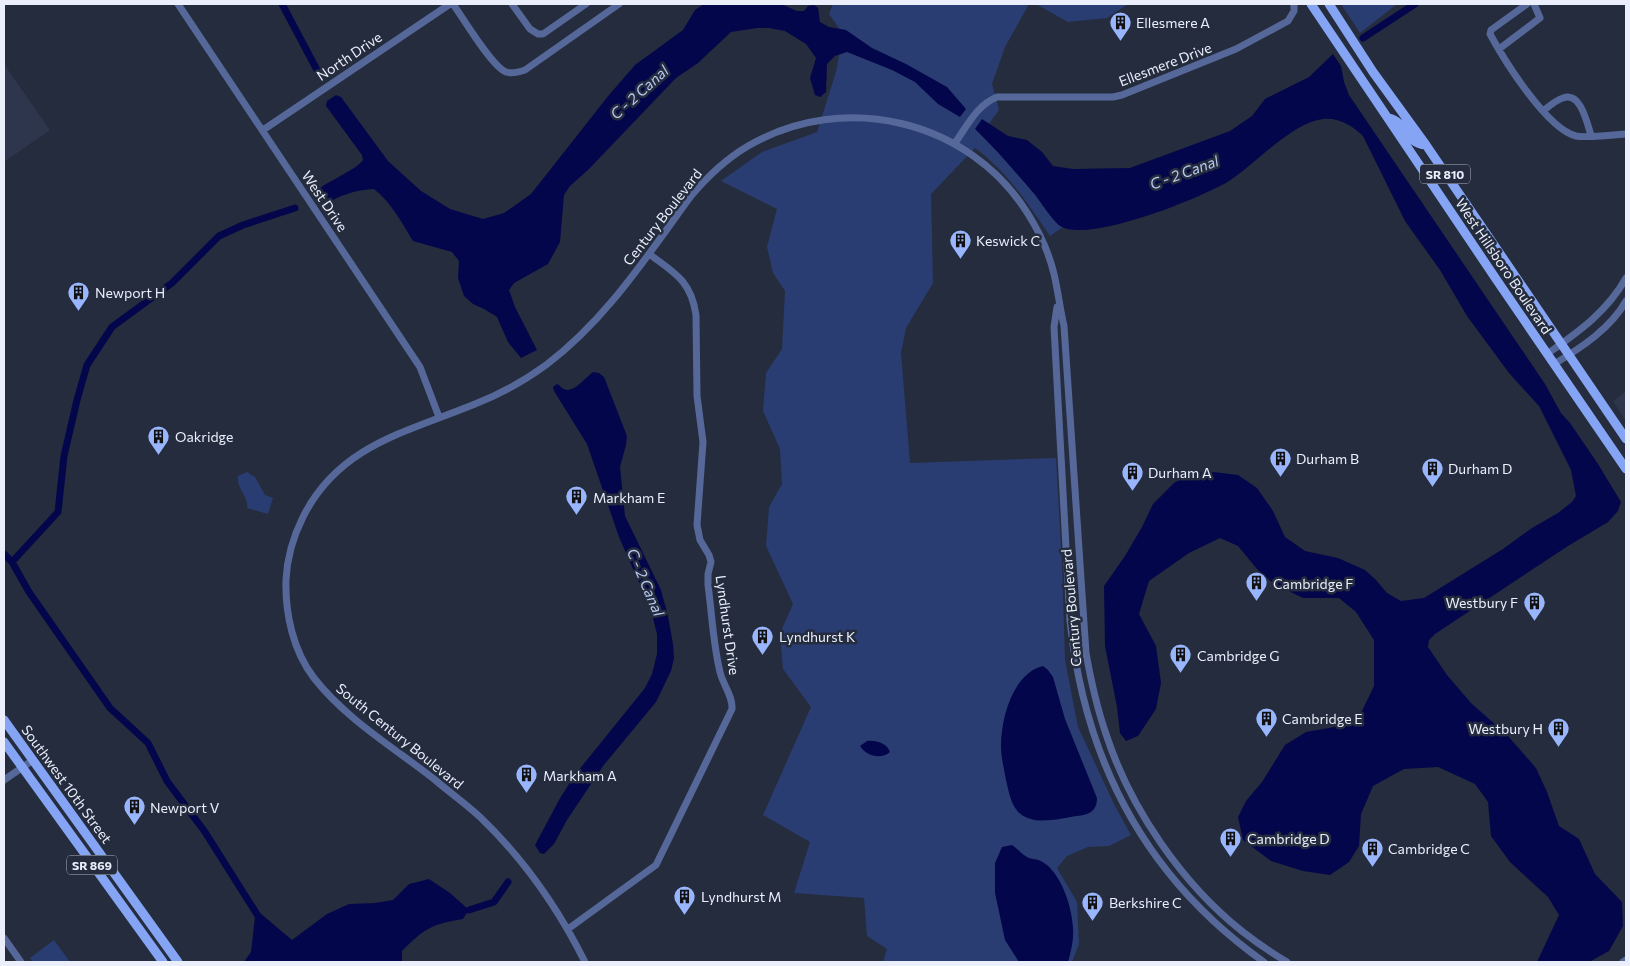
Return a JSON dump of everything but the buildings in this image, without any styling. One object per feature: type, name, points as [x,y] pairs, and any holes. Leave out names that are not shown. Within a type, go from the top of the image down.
[{"type":"main road","name":"West Hillsboro Boulevard","points":[[1311,4],[1626,468]]},
{"type":"main road","name":"West Hillsboro Boulevard","points":[[1329,4],[1373,72],[1426,145],[1626,439]]},
{"type":"main road","points":[[1388,118],[1397,120],[1411,139],[1418,144],[1426,145]]},
{"type":"main road","name":"Southwest 10th Street","points":[[4,720],[178,962]]},
{"type":"main road","name":"Southwest 10th Street","points":[[4,742],[163,962]]},
{"type":"street","name":"West Drive","points":[[178,4],[420,367],[439,417]]},
{"type":"street","name":"North Drive","points":[[263,130],[451,4]]},
{"type":"street","points":[[451,4],[495,64],[507,72],[515,73],[525,70],[619,4]]},
{"type":"street","points":[[512,4],[530,29],[538,34],[546,32],[586,4]]},
{"type":"street","name":"Ellesmere Drive","points":[[955,143],[979,109],[988,101],[997,97],[1099,97],[1122,95],[1236,49],[1288,21],[1294,11],[1294,4]]},
{"type":"street","points":[[1527,4],[1491,30],[1490,34],[1535,102],[1559,127],[1576,136],[1626,134]]},
{"type":"street","points":[[1499,49],[1540,18],[1534,4]]},
{"type":"street","points":[[1542,111],[1562,98],[1570,97],[1575,100],[1582,110],[1591,135]]},
{"type":"street","name":"Century Boulevard","points":[[354,456],[387,439],[501,393],[542,368],[566,350],[607,308],[704,180],[747,147],[776,133],[816,121],[838,117],[884,120],[923,130],[955,143],[997,175],[1014,194],[1043,241],[1051,263],[1064,326],[1086,653],[1095,700],[1118,766],[1135,800],[1170,856],[1188,877],[1228,920],[1287,962]]},
{"type":"street","name":"Lyndhurst Drive","points":[[568,929],[656,865],[732,709],[731,699],[718,665],[708,585],[711,562],[700,540],[697,525],[703,442],[697,396],[695,303],[691,292],[684,282],[649,254]]},
{"type":"street","points":[[1547,354],[1588,324],[1602,311],[1617,295],[1626,278]]},
{"type":"street","points":[[1554,364],[1604,327],[1626,300]]},
{"type":"street","name":"Century Boulevard","points":[[1058,302],[1054,327],[1070,620],[1074,655],[1084,703],[1095,740],[1107,771],[1126,810],[1158,860],[1219,928],[1264,962]]},
{"type":"street","name":"South Century Boulevard","points":[[354,456],[320,490],[308,508],[293,539],[289,556],[286,590],[290,620],[298,649],[311,675],[328,696],[480,816],[541,887],[568,929],[585,962]]},
{"type":"street","points":[[4,780],[32,760]]},
{"type":"street","points":[[4,938],[21,962]]},
{"type":"shaded area","points":[[833,4],[1029,4],[1005,47],[992,84],[999,110],[981,135],[999,152],[1063,227],[1050,236],[1007,178],[987,157],[975,148],[931,194],[933,283],[906,328],[901,353],[910,463],[1056,458],[1065,660],[1078,727],[1115,806],[1131,835],[1109,846],[1088,847],[1067,856],[1057,868],[1077,902],[1079,944],[1072,962],[883,962],[887,949],[867,936],[864,898],[794,893],[810,842],[763,815],[811,707],[783,669],[780,633],[793,604],[766,546],[769,507],[782,484],[780,449],[763,411],[766,373],[782,349],[785,291],[773,273],[767,247],[777,209],[721,181],[762,152],[817,132],[836,72],[843,34],[829,14]]},
{"type":"shaded area","points":[[1036,4],[1128,4],[1107,18],[1068,22]]},
{"type":"shaded area","points":[[1341,4],[1397,4],[1360,33]]},
{"type":"shaded area","points":[[4,64],[50,130],[4,162]]},
{"type":"shaded area","points":[[1626,391],[1626,421],[1613,401]]},
{"type":"shaded area","points":[[247,472],[255,477],[265,495],[273,498],[268,514],[247,508],[246,500],[240,489],[238,476]]},
{"type":"shaded area","points":[[54,940],[70,962],[33,962],[30,958]]},
{"type":"water","points":[[704,4],[781,4],[797,11],[804,11],[808,6],[814,5],[818,8],[820,22],[829,27],[846,30],[872,48],[947,87],[966,109],[960,117],[938,104],[915,82],[892,70],[847,52],[835,56],[827,64],[826,92],[820,97],[815,95],[810,78],[816,58],[806,44],[785,31],[769,28],[731,32],[698,63],[676,78],[589,169],[570,186],[564,195],[560,242],[548,264],[514,283],[509,290],[515,307],[537,350],[521,358],[508,342],[497,317],[473,304],[464,296],[458,278],[459,261],[452,252],[413,241],[391,206],[374,189],[348,194],[336,198],[325,205],[316,191],[354,168],[363,160],[362,155],[326,106],[327,101],[336,95],[341,97],[388,161],[421,191],[450,209],[483,219],[504,213],[531,194],[635,65],[683,30],[695,10]]},
{"type":"water","points":[[1333,54],[1341,66],[1349,95],[1545,384],[1561,413],[1598,464],[1621,502],[1618,511],[1608,522],[1568,546],[1435,634],[1429,640],[1428,647],[1447,675],[1471,703],[1507,735],[1536,768],[1559,826],[1579,839],[1595,874],[1622,902],[1623,926],[1609,951],[1589,962],[1537,962],[1559,915],[1548,897],[1510,862],[1491,836],[1488,802],[1475,784],[1438,767],[1404,769],[1373,786],[1361,814],[1359,846],[1349,862],[1330,875],[1303,871],[1271,861],[1243,840],[1238,817],[1246,801],[1262,782],[1285,745],[1306,732],[1346,725],[1362,711],[1374,686],[1374,640],[1356,612],[1339,598],[1303,598],[1274,584],[1257,569],[1238,546],[1220,538],[1189,553],[1149,581],[1139,614],[1156,646],[1161,683],[1156,709],[1138,736],[1126,741],[1120,733],[1105,646],[1104,586],[1125,556],[1153,504],[1175,482],[1205,471],[1238,475],[1257,488],[1273,511],[1285,537],[1305,551],[1338,558],[1365,570],[1387,593],[1401,601],[1424,598],[1558,513],[1572,502],[1576,496],[1571,470],[1539,406],[1509,373],[1467,316],[1440,270],[1405,221],[1363,136],[1355,129],[1334,119],[1311,122],[1287,135],[1239,174],[1215,189],[1144,217],[1094,229],[1074,230],[1057,224],[1014,170],[975,129],[982,119],[1008,136],[1027,140],[1042,152],[1053,166],[1073,169],[1130,168],[1230,131],[1252,116],[1265,99],[1309,77]]},
{"type":"water","points":[[593,372],[599,373],[604,377],[627,436],[620,467],[625,516],[661,590],[668,616],[674,658],[671,671],[656,702],[603,766],[567,820],[554,844],[544,854],[540,853],[535,845],[559,800],[574,776],[645,688],[652,674],[657,654],[657,634],[651,610],[619,537],[587,444],[553,387],[557,384],[564,389],[571,389]]},
{"type":"water","points":[[1043,666],[1053,677],[1065,719],[1097,802],[1094,809],[1089,813],[1060,819],[1036,820],[1025,817],[1013,804],[1006,780],[1001,746],[1003,723],[1011,698],[1024,678],[1033,670]]},
{"type":"water","points":[[867,741],[881,743],[890,752],[882,756],[874,756],[860,746]]},
{"type":"water","points":[[1012,845],[1027,857],[1047,865],[1058,878],[1066,894],[1073,928],[1073,941],[1068,962],[1019,962],[1005,940],[995,893],[995,863],[1002,847]]},
{"type":"water","points":[[429,879],[450,893],[469,910],[463,919],[435,926],[416,937],[402,951],[402,962],[244,962],[251,952],[255,917],[263,928],[265,927],[260,913],[292,940],[327,914],[349,904],[393,900],[409,884]]},
{"type":"waterway","points":[[282,4],[317,70]]},
{"type":"waterway","name":"C - 2 Canal","points":[[1363,38],[1415,4]]},
{"type":"waterway","points":[[265,927],[205,832],[167,781],[148,743],[110,708],[29,592],[12,562],[58,512],[64,456],[87,365],[112,327],[172,283],[219,236],[243,225],[295,208]]},
{"type":"waterway","points":[[4,554],[12,562]]},
{"type":"waterway","name":"C - 2 Canal","points":[[469,910],[494,902],[508,882]]},
{"type":"place","name":"Ellesmere A","points":[[1120,41]]},
{"type":"place","name":"Keswick C","points":[[960,259]]},
{"type":"place","name":"Newport H","points":[[79,311]]},
{"type":"place","name":"Oakridge","points":[[159,455]]},
{"type":"place","name":"Durham B","points":[[1280,477]]},
{"type":"place","name":"Durham D","points":[[1432,487]]},
{"type":"place","name":"Durham A","points":[[1132,491]]},
{"type":"place","name":"Markham E","points":[[577,516]]},
{"type":"place","name":"Cambridge F","points":[[1257,602]]},
{"type":"place","name":"Westbury F","points":[[1534,621]]},
{"type":"place","name":"Lyndhurst K","points":[[763,655]]},
{"type":"place","name":"Cambridge G","points":[[1181,674]]},
{"type":"place","name":"Cambridge E","points":[[1266,737]]},
{"type":"place","name":"Westbury H","points":[[1559,747]]},
{"type":"place","name":"Markham A","points":[[527,794]]},
{"type":"place","name":"Newport V","points":[[134,826]]},
{"type":"place","name":"Cambridge D","points":[[1231,857]]},
{"type":"place","name":"Cambridge C","points":[[1372,867]]},
{"type":"place","name":"Lyndhurst M","points":[[685,915]]},
{"type":"place","name":"Berkshire C","points":[[1093,921]]}]
